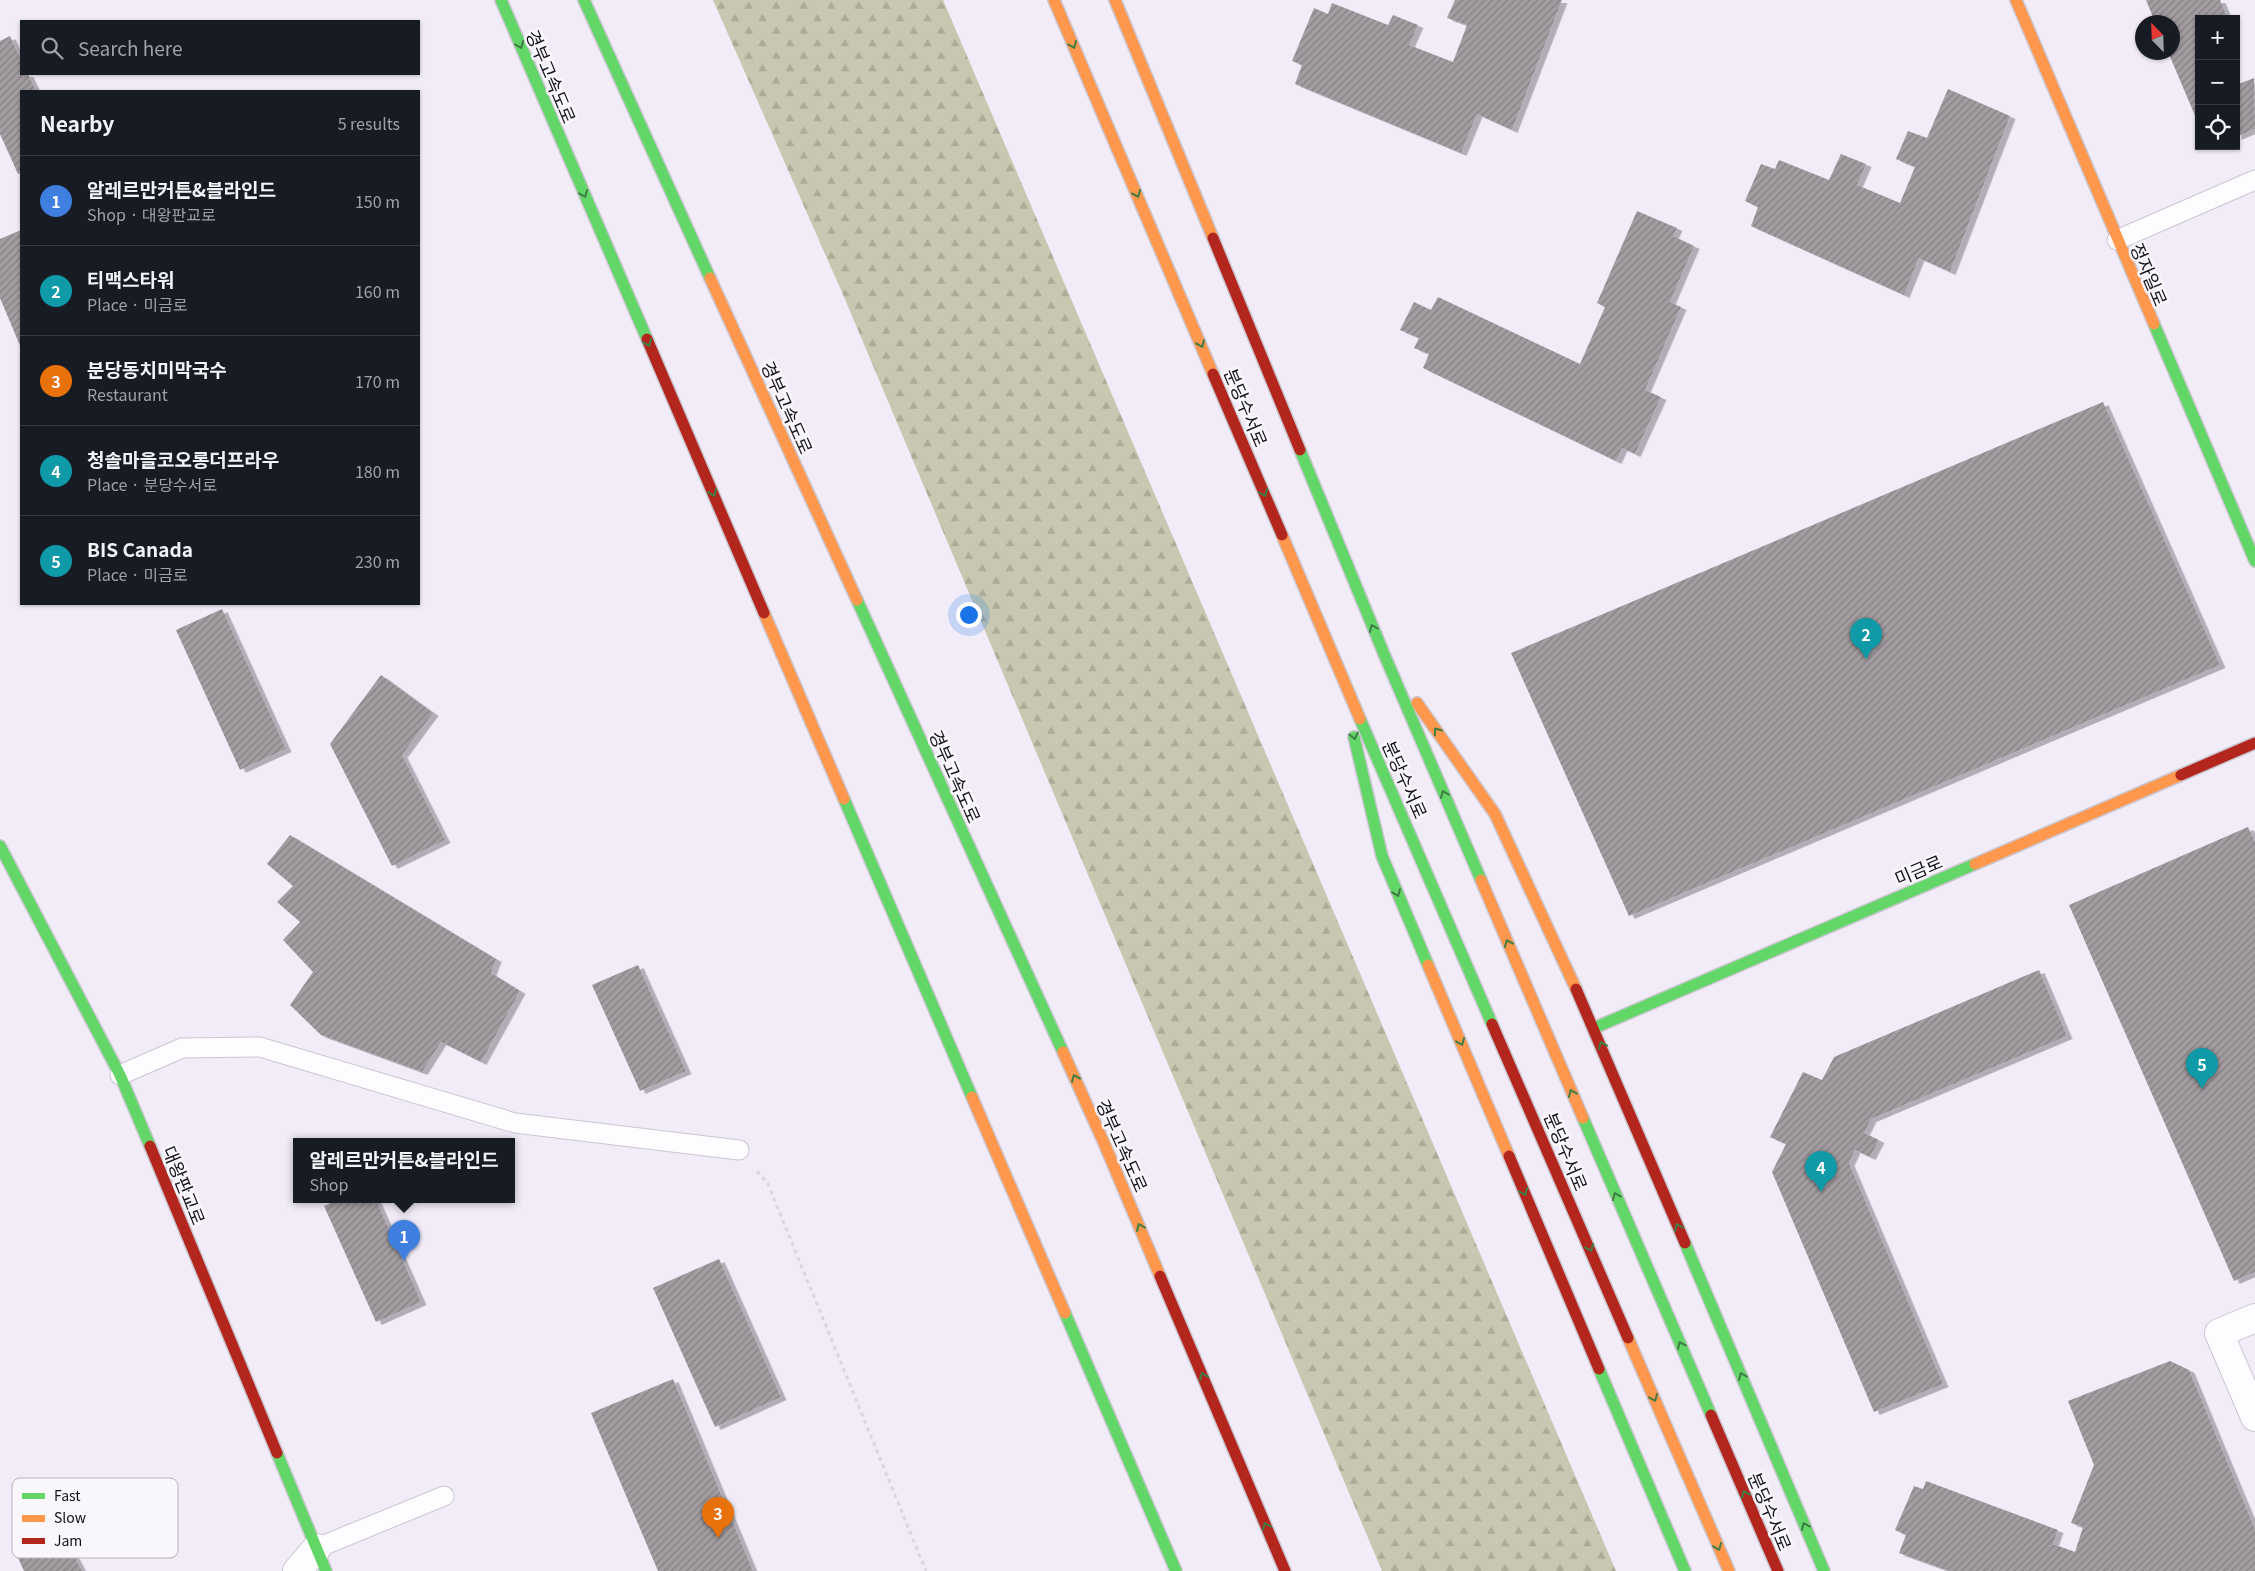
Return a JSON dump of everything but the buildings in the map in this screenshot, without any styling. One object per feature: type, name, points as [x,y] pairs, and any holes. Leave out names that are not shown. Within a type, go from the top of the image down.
[{"type":"main road","name":"경부고속도로","points":[[501,0],[1176,1571]]},
{"type":"main road","name":"경부고속도로","points":[[584,0],[1104,1143],[1285,1571]]},
{"type":"main road","name":"분당수서로","points":[[1054,0],[1340,672],[1729,1571]]},
{"type":"main road","name":"분당수서로","points":[[1115,0],[1384,654],[1778,1571]]},
{"type":"main road","name":"정자일로","points":[[2016,0],[2255,561]]},
{"type":"main road","points":[[1384,654],[1495,814],[1594,1028],[1824,1571]]},
{"type":"main road","points":[[1340,672],[1382,856],[1685,1571]]},
{"type":"main road","name":"미금로","points":[[1594,1028],[2255,743]]},
{"type":"main road","name":"대왕판교로","points":[[0,846],[120,1075],[321,1563],[333,1571]]},
{"type":"street","points":[[2255,1318],[2219,1334],[2255,1417]]},
{"type":"street","points":[[297,1571],[321,1563]]},
{"type":"lane","points":[[2117,240],[2255,180]]},
{"type":"lane","points":[[120,1075],[182,1048],[260,1047],[515,1123],[739,1150]]},
{"type":"lane","points":[[321,1563],[444,1496]]},
{"type":"path","points":[[739,1150],[768,1184],[926,1571]]},
{"type":"green space","points":[[713,0],[943,0],[1616,1571],[1382,1571],[844,297]]},
{"type":"traffic: fast","points":[[501,0],[647,339]]},
{"type":"traffic: fast","points":[[584,0],[710,278]]},
{"type":"traffic: fast","points":[[2154,324],[2255,561]]},
{"type":"traffic: fast","points":[[1300,450],[1384,654],[1481,880]]},
{"type":"traffic: fast","points":[[857,600],[1063,1052]]},
{"type":"traffic: fast","points":[[1360,719],[1492,1024]]},
{"type":"traffic: fast","points":[[1354,737],[1382,856],[1428,965]]},
{"type":"traffic: fast","points":[[844,799],[972,1097]]},
{"type":"traffic: fast","points":[[0,846],[120,1075],[150,1146]]},
{"type":"traffic: fast","points":[[1594,1028],[1975,864]]},
{"type":"traffic: fast","points":[[1583,1118],[1711,1415]]},
{"type":"traffic: fast","points":[[1685,1243],[1824,1571]]},
{"type":"traffic: fast","points":[[1065,1313],[1176,1571]]},
{"type":"traffic: fast","points":[[1599,1369],[1685,1571]]},
{"type":"traffic: fast","points":[[277,1453],[326,1571]]},
{"type":"traffic: slow","points":[[1054,0],[1213,374]]},
{"type":"traffic: slow","points":[[1115,0],[1213,238]]},
{"type":"traffic: slow","points":[[2016,0],[2154,324]]},
{"type":"traffic: slow","points":[[710,278],[857,600]]},
{"type":"traffic: slow","points":[[1282,535],[1360,719]]},
{"type":"traffic: slow","points":[[764,613],[844,799]]},
{"type":"traffic: slow","points":[[1417,703],[1495,814],[1576,989]]},
{"type":"traffic: slow","points":[[1975,864],[2181,775]]},
{"type":"traffic: slow","points":[[1481,880],[1583,1118]]},
{"type":"traffic: slow","points":[[1428,965],[1509,1156]]},
{"type":"traffic: slow","points":[[1063,1052],[1160,1276]]},
{"type":"traffic: slow","points":[[972,1097],[1065,1313]]},
{"type":"traffic: slow","points":[[1628,1338],[1729,1571]]},
{"type":"traffic: jam","points":[[1213,238],[1300,450]]},
{"type":"traffic: jam","points":[[647,339],[764,613]]},
{"type":"traffic: jam","points":[[1213,374],[1282,535]]},
{"type":"traffic: jam","points":[[2181,775],[2255,743]]},
{"type":"traffic: jam","points":[[1576,989],[1685,1243]]},
{"type":"traffic: jam","points":[[1492,1024],[1628,1338]]},
{"type":"traffic: jam","points":[[150,1146],[277,1453]]},
{"type":"traffic: jam","points":[[1509,1156],[1599,1369]]},
{"type":"traffic: jam","points":[[1160,1276],[1285,1571]]},
{"type":"traffic: jam","points":[[1711,1415],[1778,1571]]},
{"type":"place","name":"티맥스타워","points":[[1866,659]]},
{"type":"place","name":"BIS Canada","points":[[2202,1089]]},
{"type":"place","name":"청솔마을코오롱더프라우","points":[[1821,1192]]},
{"type":"place","name":"알레르만커튼&블라인드","points":[[404,1261]]},
{"type":"place","name":"분당동치미막국수","points":[[718,1538]]}]
